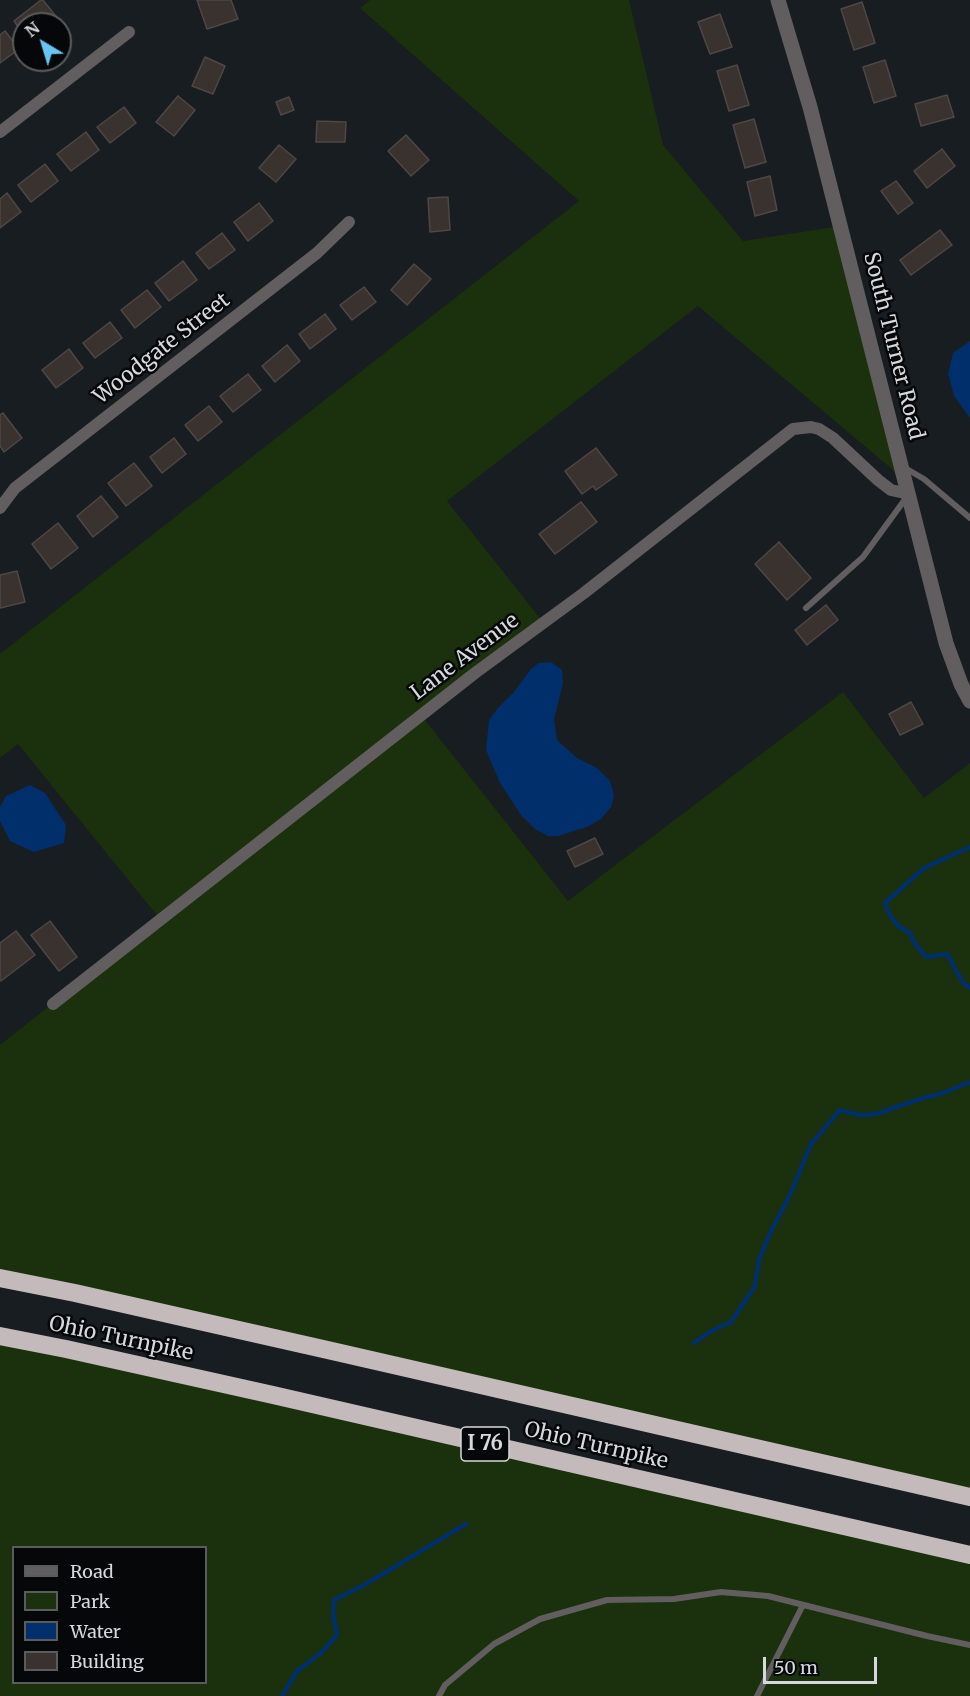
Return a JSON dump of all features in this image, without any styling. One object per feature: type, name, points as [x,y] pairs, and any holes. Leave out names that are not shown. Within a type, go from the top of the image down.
[{"type":"highway","name":"Ohio Turnpike","points":[[0,1278],[288,1341],[970,1497]]},
{"type":"highway","name":"Ohio Turnpike","points":[[0,1336],[273,1395],[970,1555]]},
{"type":"street","name":"South Turner Road","points":[[778,0],[810,107],[946,643],[961,684],[970,701]]},
{"type":"street","points":[[0,132],[129,32]]},
{"type":"street","name":"Woodgate Street","points":[[0,508],[15,488],[317,253],[349,222]]},
{"type":"street","name":"Lane Avenue","points":[[53,1004],[475,673],[584,593],[793,429],[811,427],[819,429],[833,438],[891,490],[909,494]]},
{"type":"lane","points":[[902,466],[924,479],[970,518]]},
{"type":"lane","points":[[806,608],[863,557],[909,494]]},
{"type":"lane","points":[[439,1696],[445,1685],[494,1644],[540,1619],[607,1600],[674,1599],[721,1592],[768,1596],[970,1645]]},
{"type":"lane","points":[[757,1696],[803,1605]]},
{"type":"green space","points":[[370,0],[629,0],[663,145],[743,241],[841,226],[909,494],[892,469],[698,306],[447,501],[543,622],[421,715],[568,901],[843,692],[924,798],[970,763],[970,1497],[0,1278],[0,1045],[160,919],[18,744],[0,758],[0,654],[579,201],[360,8]]},
{"type":"green space","points":[[0,1336],[970,1555],[970,1696],[0,1696]]},
{"type":"water","points":[[970,341],[970,418],[954,396],[948,374],[953,353]]},
{"type":"water","points":[[551,662],[562,670],[563,683],[554,719],[557,740],[577,758],[597,768],[610,781],[614,795],[611,807],[601,819],[587,827],[558,836],[548,836],[535,829],[521,815],[500,783],[486,750],[489,720],[531,669],[539,663]]},
{"type":"water","points":[[30,785],[45,793],[66,825],[64,843],[34,852],[10,841],[0,821],[0,807],[6,796]]},
{"type":"building","points":[[43,0],[52,12],[26,12]]},
{"type":"building","points":[[197,0],[231,0],[238,19],[207,29]]},
{"type":"building","points":[[862,2],[875,43],[854,50],[841,9]]},
{"type":"building","points":[[720,14],[732,47],[710,54],[698,22]]},
{"type":"building","points":[[5,31],[12,40],[12,54],[0,63],[0,35]]},
{"type":"building","points":[[205,57],[225,66],[213,94],[192,86]]},
{"type":"building","points":[[885,60],[896,96],[874,103],[863,67]]},
{"type":"building","points":[[737,65],[749,105],[729,111],[717,71]]},
{"type":"building","points":[[947,95],[954,117],[921,126],[915,104]]},
{"type":"building","points":[[178,96],[195,110],[174,136],[156,122]]},
{"type":"building","points":[[289,97],[294,110],[281,115],[276,102]]},
{"type":"building","points":[[124,107],[136,123],[110,143],[97,127]]},
{"type":"building","points":[[754,119],[766,162],[745,168],[733,125]]},
{"type":"building","points":[[317,121],[346,122],[345,142],[316,142]]},
{"type":"building","points":[[86,132],[99,150],[71,171],[57,154]]},
{"type":"building","points":[[406,135],[429,160],[411,176],[388,151]]},
{"type":"building","points":[[279,145],[296,159],[276,182],[259,168]]},
{"type":"building","points":[[942,149],[955,166],[927,188],[914,171]]},
{"type":"building","points":[[45,164],[58,181],[31,202],[18,185]]},
{"type":"building","points":[[770,176],[777,210],[755,216],[747,182]]},
{"type":"building","points":[[896,181],[913,203],[898,214],[881,191]]},
{"type":"building","points":[[7,193],[21,212],[0,228],[0,199]]},
{"type":"building","points":[[448,197],[450,230],[430,232],[428,198]]},
{"type":"building","points":[[259,203],[273,221],[248,241],[234,222]]},
{"type":"building","points":[[940,230],[952,245],[911,275],[900,260]]},
{"type":"building","points":[[222,233],[235,250],[209,269],[196,253]]},
{"type":"building","points":[[183,261],[197,280],[169,301],[155,283]]},
{"type":"building","points":[[414,264],[431,279],[407,305],[391,290]]},
{"type":"building","points":[[364,287],[376,302],[352,320],[340,305]]},
{"type":"building","points":[[147,290],[161,307],[135,328],[121,310]]},
{"type":"building","points":[[325,314],[336,329],[310,349],[299,334]]},
{"type":"building","points":[[110,322],[122,338],[95,358],[83,343]]},
{"type":"building","points":[[287,345],[300,361],[275,382],[262,366]]},
{"type":"building","points":[[69,349],[83,368],[56,388],[42,370]]},
{"type":"building","points":[[248,374],[261,390],[233,412],[220,396]]},
{"type":"building","points":[[209,406],[222,422],[198,441],[185,425]]},
{"type":"building","points":[[3,413],[22,438],[4,452],[0,446],[0,415]]},
{"type":"building","points":[[174,438],[186,454],[162,473],[150,457]]},
{"type":"building","points":[[596,448],[617,475],[596,490],[593,486],[582,494],[565,471]]},
{"type":"building","points":[[134,463],[152,486],[126,506],[108,483]]},
{"type":"building","points":[[101,496],[118,517],[93,537],[77,516]]},
{"type":"building","points":[[581,502],[597,522],[555,554],[539,534]]},
{"type":"building","points":[[58,523],[78,548],[51,569],[32,544]]},
{"type":"building","points":[[779,542],[811,578],[787,600],[755,564]]},
{"type":"building","points":[[17,571],[25,602],[0,608],[0,575]]},
{"type":"building","points":[[826,605],[838,620],[807,645],[795,630]]},
{"type":"building","points":[[911,702],[923,724],[900,735],[889,714]]},
{"type":"building","points":[[595,838],[603,854],[575,867],[567,851]]},
{"type":"building","points":[[50,921],[77,957],[59,971],[31,935]]},
{"type":"building","points":[[16,931],[35,955],[1,981],[0,943]]},
{"type":"waterway","points":[[970,847],[924,868],[885,903],[889,914],[898,926],[910,933],[915,944],[926,957],[947,954],[963,983],[970,988]]},
{"type":"waterway","points":[[694,1343],[711,1331],[731,1322],[755,1286],[759,1259],[790,1195],[811,1144],[840,1110],[860,1115],[876,1114],[970,1082]]},
{"type":"waterway","points":[[282,1696],[297,1671],[321,1653],[337,1635],[333,1615],[334,1600],[366,1584],[466,1524]]}]
